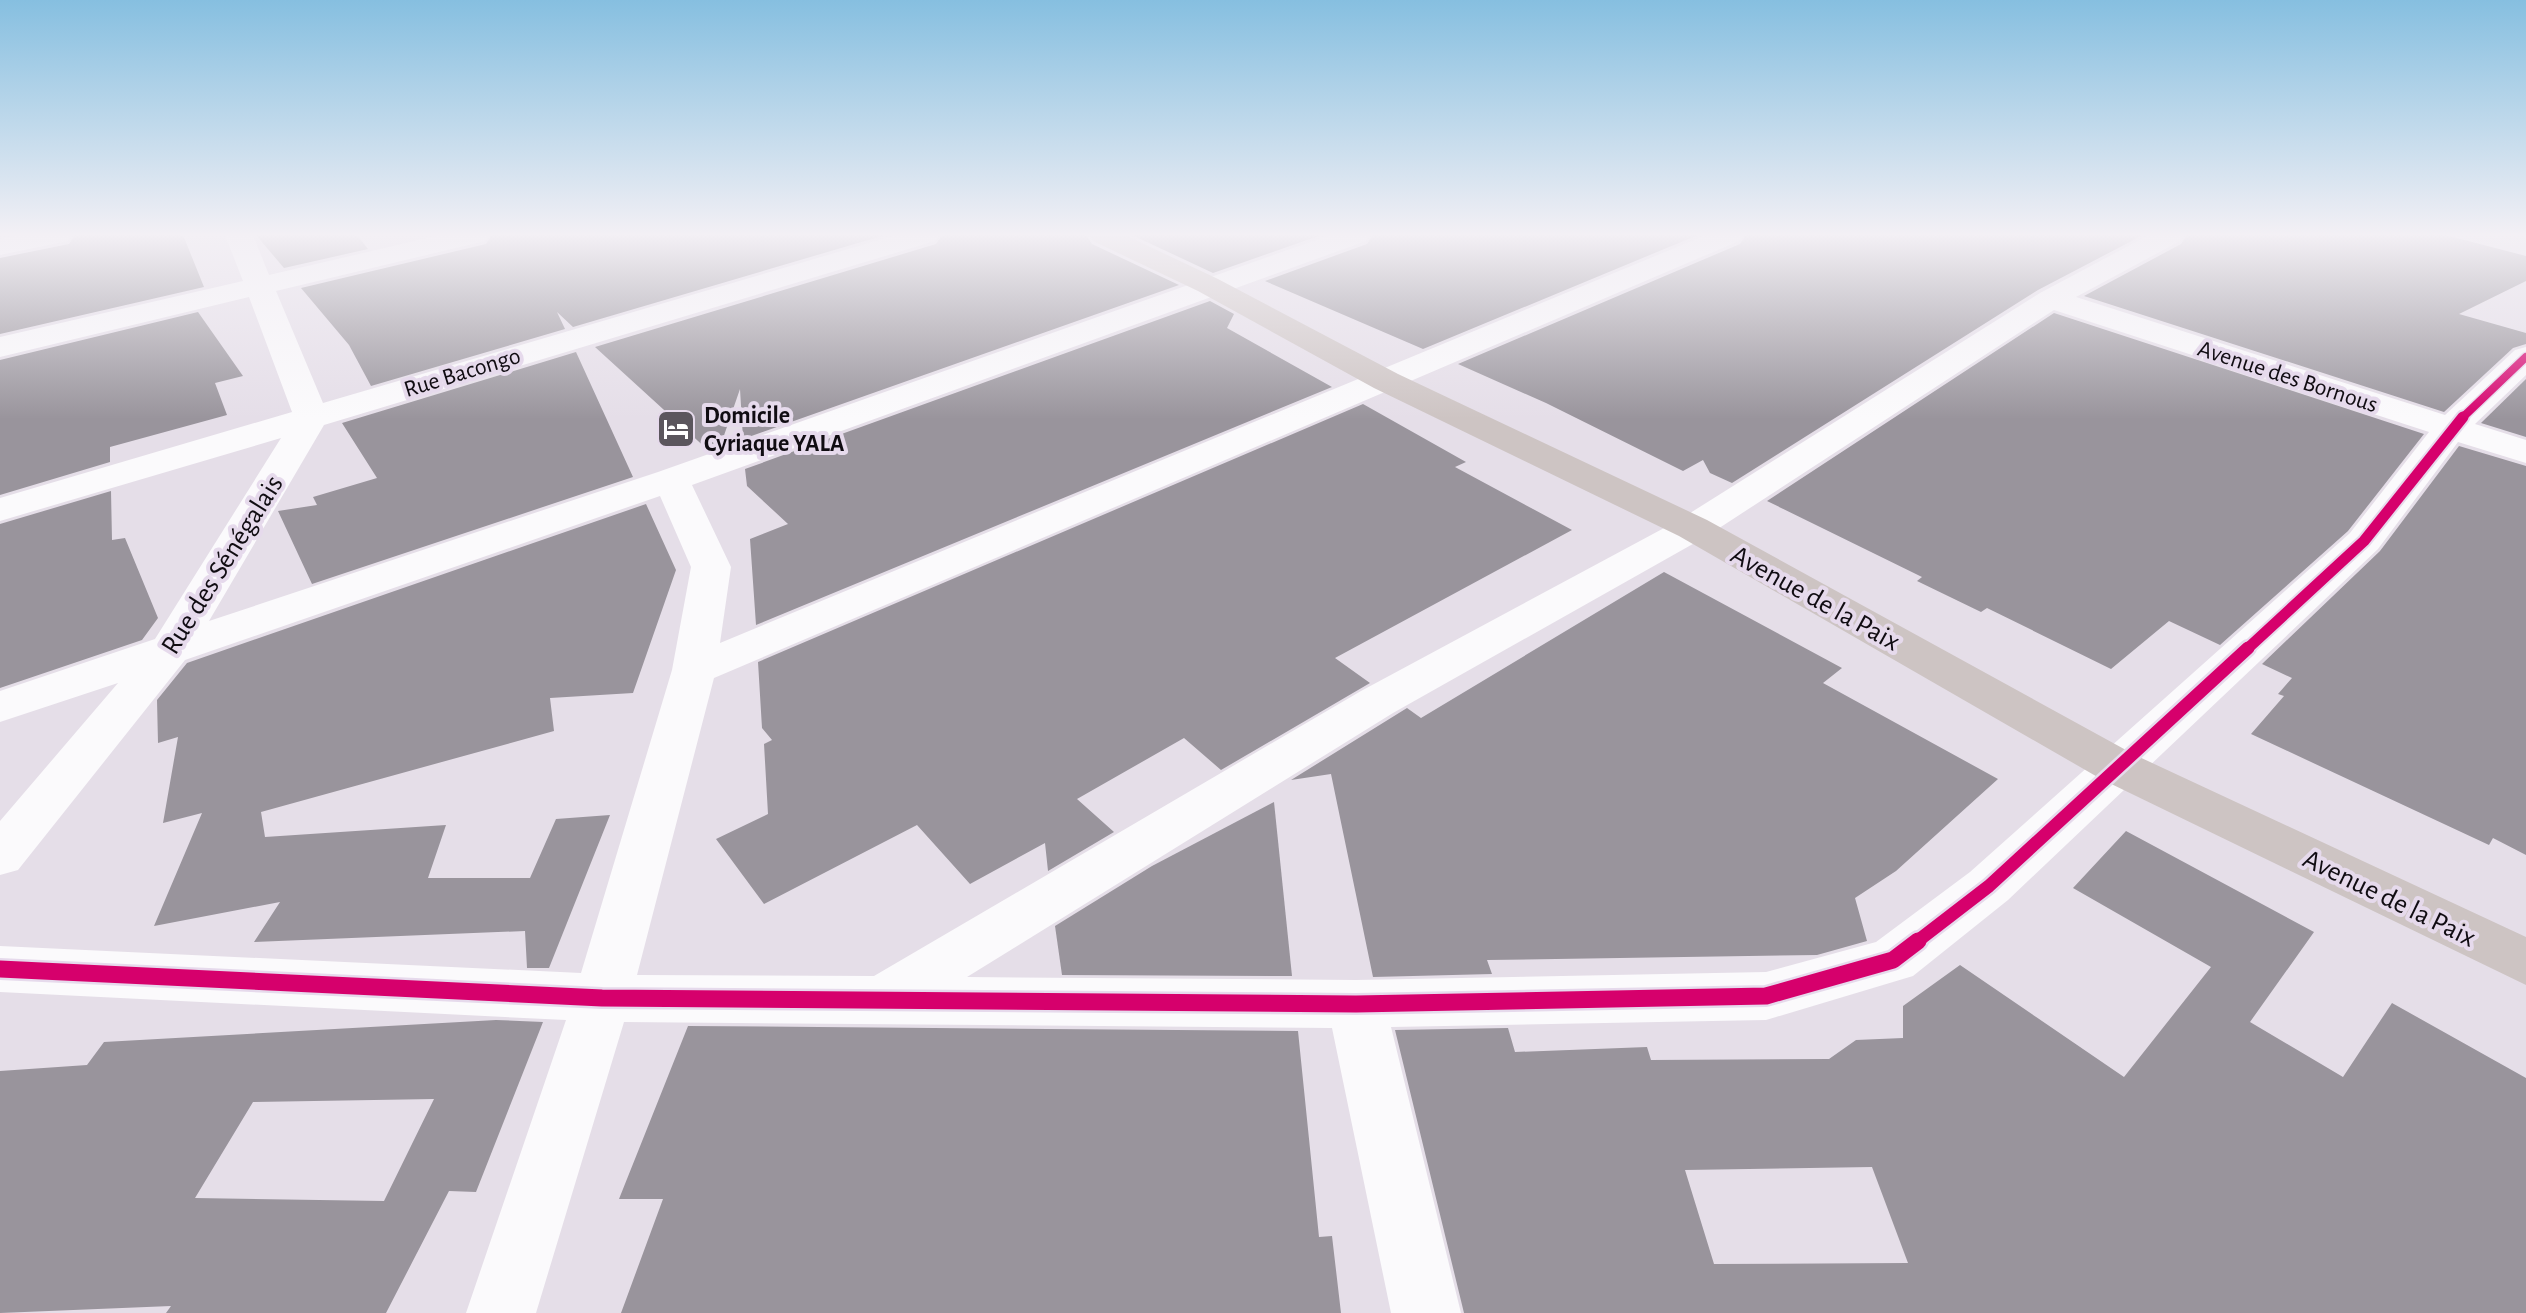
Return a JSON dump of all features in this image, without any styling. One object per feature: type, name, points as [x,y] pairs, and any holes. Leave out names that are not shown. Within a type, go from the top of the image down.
[{"type":"main road","name":"Avenue de la Paix","points":[[1229,296],[1386,381],[1693,528],[2118,767],[2526,962]]},
{"type":"street","points":[[0,347],[211,296]]},
{"type":"street","points":[[267,296],[311,417]]},
{"type":"street","name":"Rue Bacongo","points":[[0,510],[718,296]]},
{"type":"street","points":[[0,707],[671,480],[1177,296]]},
{"type":"street","points":[[694,670],[1585,296]]},
{"type":"street","points":[[884,999],[1377,702],[1693,528],[2056,296]]},
{"type":"street","name":"Avenue des Bornous","points":[[2051,299],[2526,452]]},
{"type":"street","points":[[0,969],[602,998],[1356,1004],[1766,996],[1893,960],[1989,886],[2364,541],[2450,429],[2526,357]]},
{"type":"street","name":"Rue des Sénégalais","points":[[0,856],[173,646],[311,417]]},
{"type":"street","points":[[501,1313],[602,998],[694,670],[711,567],[671,480]]},
{"type":"street","points":[[1356,1004],[1426,1313]]},
{"type":"building","points":[[0,296],[164,296],[0,334]]},
{"type":"building","points":[[308,296],[677,296],[573,327],[557,312],[565,329],[371,386],[349,345]]},
{"type":"building","points":[[763,296],[1147,296],[743,439],[740,389],[720,447],[709,451],[595,347]]},
{"type":"building","points":[[1300,296],[1550,296],[1423,349]]},
{"type":"building","points":[[1617,296],[2028,296],[1732,483],[1710,473],[1703,460],[1683,471],[1546,403],[1458,364]]},
{"type":"building","points":[[2085,296],[2495,296],[2459,314],[2526,333],[2526,344],[2513,348],[2444,412]]},
{"type":"building","points":[[1210,301],[1234,314],[1227,328],[1332,387],[756,625],[750,539],[788,524],[747,486],[745,469]]},
{"type":"building","points":[[198,312],[243,376],[215,383],[227,415],[110,447],[110,462],[0,495],[0,360]]},
{"type":"building","points":[[2054,313],[2424,434],[2348,531],[2220,645],[2169,621],[2111,669],[1987,608],[1981,612],[1917,581],[1922,577],[1767,501]]},
{"type":"building","points":[[576,352],[633,477],[312,584],[278,511],[317,505],[313,497],[377,478],[342,423]]},
{"type":"building","points":[[2526,379],[2526,437],[2481,423]]},
{"type":"building","points":[[1363,404],[1466,462],[1455,467],[1572,530],[1335,658],[1370,683],[1221,770],[1184,738],[1077,799],[1114,832],[1048,871],[1045,843],[970,884],[917,825],[764,904],[716,839],[768,814],[764,744],[772,740],[762,728],[758,662]]},
{"type":"building","points":[[2459,446],[2526,466],[2526,855],[2493,838],[2489,845],[2251,734],[2284,696],[2278,694],[2292,678],[2262,664],[2380,551]]},
{"type":"building","points":[[111,491],[112,540],[125,538],[158,618],[142,640],[0,688],[0,524]]},
{"type":"building","points":[[646,504],[676,570],[633,693],[550,698],[554,731],[261,812],[265,837],[446,825],[428,878],[530,878],[556,819],[610,815],[549,968],[527,968],[525,931],[254,942],[280,902],[154,926],[202,813],[163,823],[178,737],[158,743],[157,700],[187,663]]},
{"type":"building","points":[[1664,572],[1842,668],[1823,683],[1998,779],[1896,871],[1855,898],[1867,941],[1817,955],[1487,960],[1492,974],[1373,977],[1331,774],[1291,780],[1407,708],[1421,718]]},
{"type":"building","points":[[1274,802],[1292,976],[1062,975],[1055,926],[1152,866]]},
{"type":"building","points":[[2126,831],[2314,932],[2250,1022],[2343,1077],[2392,1003],[2526,1078],[2526,1313],[1464,1313],[1395,1030],[1508,1028],[1515,1052],[1647,1047],[1651,1060],[1829,1059],[1856,1040],[1903,1038],[1903,1006],[1960,965],[2124,1077],[2211,967],[2073,888]],"holes":[[[1872,1167],[1908,1263],[1714,1264],[1685,1170]]]},
{"type":"building","points":[[496,1020],[543,1022],[476,1192],[449,1191],[386,1313],[166,1313],[171,1306],[0,1313],[0,1071],[87,1065],[104,1042]],"holes":[[[434,1099],[384,1201],[195,1198],[253,1102]]]},
{"type":"building","points":[[688,1026],[1298,1031],[1319,1237],[1332,1236],[1341,1313],[621,1313],[663,1199],[619,1199]]},
{"type":"cycle path","points":[[0,969],[602,998],[1356,1004],[1766,996],[1893,960],[1989,886],[2364,541],[2450,429],[2526,357]]},
{"type":"place","name":"Domicile Cyriaque YALA","points":[[676,429]]}]
